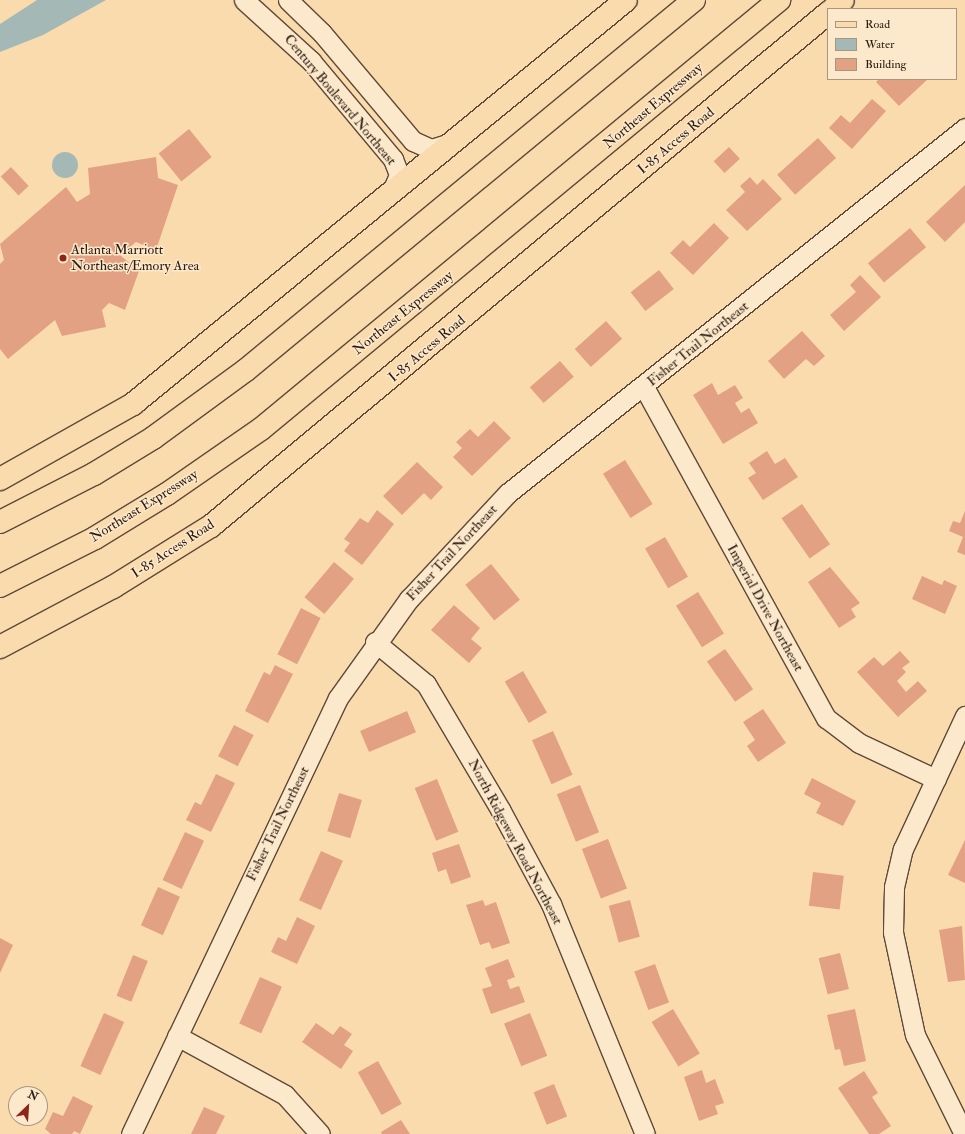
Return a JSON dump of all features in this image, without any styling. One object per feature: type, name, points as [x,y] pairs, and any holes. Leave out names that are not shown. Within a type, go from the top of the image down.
[{"type":"main road","points":[[0,479],[132,404],[626,0]]},
{"type":"main road","points":[[0,522],[94,474],[153,438],[246,370],[694,0]]},
{"type":"main road","name":"Northeast Expressway","points":[[0,586],[95,538],[168,494],[261,428],[779,0]]},
{"type":"main road","points":[[833,8],[843,0]]},
{"type":"main road","name":"I-85 Access Road","points":[[0,647],[113,587],[211,526],[827,14]]},
{"type":"street","name":"Century Boulevard Northeast","points":[[244,0],[311,61],[393,159],[399,175],[392,192]]},
{"type":"street","name":"Century Boulevard Northeast","points":[[288,0],[322,33],[413,141],[431,149],[451,144]]},
{"type":"street","name":"Fisher Trail Northeast","points":[[131,1134],[338,698],[375,642],[409,599],[508,493],[644,387],[965,128]]},
{"type":"street","name":"Imperial Drive Northeast","points":[[644,387],[826,718],[859,743],[936,779]]},
{"type":"street","name":"North Ridgeway Road Northeast","points":[[375,642],[426,684],[501,811],[551,904],[645,1134]]},
{"type":"street","points":[[964,1132],[915,1035],[893,932],[894,887],[903,849],[965,716]]},
{"type":"street","points":[[177,1036],[285,1095],[320,1134]]},
{"type":"water","points":[[37,0],[106,0],[43,35],[0,52],[0,24]]},
{"type":"water","points":[[65,152],[74,156],[78,165],[74,174],[65,178],[56,174],[52,165],[56,156]]},
{"type":"building","points":[[878,80],[927,80],[899,106],[876,82]]},
{"type":"building","points":[[872,99],[886,111],[852,149],[829,128],[841,115],[850,123]]},
{"type":"building","points":[[189,129],[212,157],[181,182],[159,154]]},
{"type":"building","points":[[818,138],[836,158],[795,195],[777,175]]},
{"type":"building","points":[[729,147],[740,159],[725,173],[714,161]]},
{"type":"building","name":"Atlanta Marriott Northeast/Emory Area","points":[[156,157],[158,178],[178,185],[156,250],[136,242],[120,255],[139,271],[125,310],[109,303],[102,310],[106,327],[62,336],[55,320],[8,359],[0,349],[0,264],[4,260],[0,244],[66,187],[77,202],[90,194],[88,168]]},
{"type":"building","points":[[11,167],[29,186],[18,196],[1,177]]},
{"type":"building","points":[[750,177],[757,185],[763,179],[782,199],[747,231],[726,210],[745,192],[740,186]]},
{"type":"building","points":[[965,185],[965,222],[945,242],[926,222]]},
{"type":"building","points":[[714,223],[729,238],[693,275],[670,253],[683,240],[690,247]]},
{"type":"building","points":[[910,228],[926,247],[884,283],[868,263]]},
{"type":"building","points":[[659,270],[674,289],[645,311],[631,292]]},
{"type":"building","points":[[860,275],[881,297],[844,331],[830,315],[856,292],[850,285]]},
{"type":"building","points":[[606,321],[622,339],[591,367],[575,349]]},
{"type":"building","points":[[802,331],[825,356],[814,366],[806,359],[784,379],[768,361]]},
{"type":"building","points":[[560,361],[574,377],[544,403],[530,387]]},
{"type":"building","points":[[712,383],[718,395],[735,385],[743,398],[735,403],[741,413],[749,408],[758,423],[723,444],[693,395]]},
{"type":"building","points":[[494,421],[511,438],[472,476],[453,457],[462,448],[456,442],[470,429],[478,437]]},
{"type":"building","points":[[767,451],[775,464],[785,458],[798,477],[763,500],[748,478],[756,473],[749,463]]},
{"type":"building","points":[[625,460],[653,504],[631,518],[603,474]]},
{"type":"building","points":[[417,462],[443,487],[431,500],[424,493],[402,515],[383,496]]},
{"type":"building","points":[[802,504],[830,544],[810,558],[782,518]]},
{"type":"building","points":[[377,510],[394,524],[362,565],[344,551],[350,543],[344,539],[360,518],[368,523]]},
{"type":"building","points":[[965,511],[965,555],[957,552],[963,537],[949,531],[953,521],[960,523]]},
{"type":"building","points":[[665,537],[688,577],[668,588],[645,548]]},
{"type":"building","points":[[334,562],[354,579],[324,614],[304,597]]},
{"type":"building","points":[[491,564],[520,600],[494,621],[465,585]]},
{"type":"building","points":[[830,567],[860,603],[851,609],[856,617],[839,628],[808,582]]},
{"type":"building","points":[[922,576],[942,585],[944,580],[957,586],[945,614],[912,599]]},
{"type":"building","points":[[698,592],[724,634],[702,647],[676,606]]},
{"type":"building","points":[[454,605],[480,628],[471,639],[482,648],[469,663],[431,630]]},
{"type":"building","points":[[301,608],[321,618],[297,664],[277,654]]},
{"type":"building","points":[[725,649],[753,689],[735,702],[707,662]]},
{"type":"building","points":[[900,651],[910,662],[902,668],[906,672],[897,681],[906,692],[918,681],[927,691],[898,717],[857,672],[874,657],[883,666]]},
{"type":"building","points":[[275,665],[293,674],[268,723],[245,711],[264,672],[270,675]]},
{"type":"building","points":[[523,671],[547,713],[529,723],[505,682]]},
{"type":"building","points":[[763,709],[786,743],[758,762],[747,746],[755,740],[743,722]]},
{"type":"building","points":[[407,711],[416,732],[369,752],[360,731]]},
{"type":"building","points":[[234,725],[254,735],[238,766],[218,756]]},
{"type":"building","points":[[553,731],[573,775],[552,784],[532,740]]},
{"type":"building","points":[[216,774],[235,783],[211,832],[186,820],[195,802],[201,805]]},
{"type":"building","points":[[812,778],[856,801],[843,826],[816,813],[821,803],[804,794]]},
{"type":"building","points":[[437,779],[458,832],[436,841],[415,788]]},
{"type":"building","points":[[580,785],[599,832],[576,842],[557,794]]},
{"type":"building","points":[[339,793],[362,800],[350,838],[327,831]]},
{"type":"building","points":[[185,832],[204,841],[182,889],[163,880]]},
{"type":"building","points":[[608,839],[627,888],[601,899],[582,849]]},
{"type":"building","points":[[965,840],[965,883],[948,875]]},
{"type":"building","points":[[459,844],[471,877],[451,884],[446,869],[438,872],[432,853]]},
{"type":"building","points":[[321,851],[343,861],[321,910],[299,900]]},
{"type":"building","points":[[813,872],[844,876],[840,910],[809,906]]},
{"type":"building","points":[[158,887],[180,897],[163,935],[141,925]]},
{"type":"building","points":[[483,900],[485,906],[496,902],[510,943],[492,949],[489,942],[480,945],[466,905]]},
{"type":"building","points":[[630,900],[640,937],[619,942],[609,906]]},
{"type":"building","points":[[297,917],[315,926],[297,964],[271,952],[278,937],[286,941]]},
{"type":"building","points":[[962,926],[965,980],[948,982],[939,930]]},
{"type":"building","points":[[0,938],[13,945],[0,973]]},
{"type":"building","points":[[840,953],[849,989],[828,994],[819,958]]},
{"type":"building","points":[[133,955],[148,961],[131,1002],[117,996]]},
{"type":"building","points":[[508,959],[515,977],[507,980],[510,989],[519,986],[525,1002],[491,1014],[482,989],[492,986],[485,968]]},
{"type":"building","points":[[655,964],[669,1003],[648,1010],[634,972]]},
{"type":"building","points":[[260,977],[282,987],[261,1033],[239,1024]]},
{"type":"building","points":[[673,1009],[700,1054],[678,1066],[652,1022]]},
{"type":"building","points":[[855,1009],[866,1061],[844,1066],[840,1049],[835,1050],[827,1015]]},
{"type":"building","points":[[104,1013],[124,1022],[101,1075],[80,1066]]},
{"type":"building","points":[[530,1013],[547,1056],[521,1066],[504,1023]]},
{"type":"building","points":[[316,1023],[333,1035],[340,1026],[352,1034],[344,1045],[353,1051],[341,1069],[302,1042]]},
{"type":"building","points":[[378,1061],[402,1104],[382,1115],[358,1072]]},
{"type":"building","points":[[702,1070],[706,1083],[715,1079],[724,1103],[715,1106],[718,1114],[699,1121],[684,1077]]},
{"type":"building","points":[[864,1071],[878,1093],[872,1097],[891,1126],[879,1134],[869,1134],[838,1088]]},
{"type":"building","points":[[554,1084],[567,1116],[547,1125],[534,1092]]},
{"type":"building","points":[[73,1096],[93,1106],[80,1134],[74,1131],[72,1134],[51,1134],[45,1129],[48,1126],[53,1112],[63,1116]]},
{"type":"building","points":[[204,1107],[225,1116],[216,1134],[191,1134]]},
{"type":"building","points":[[401,1120],[410,1134],[382,1134],[381,1132]]},
{"type":"place","name":"Atlanta Marriott Northeast/Emory Area","points":[[63,258]]}]
